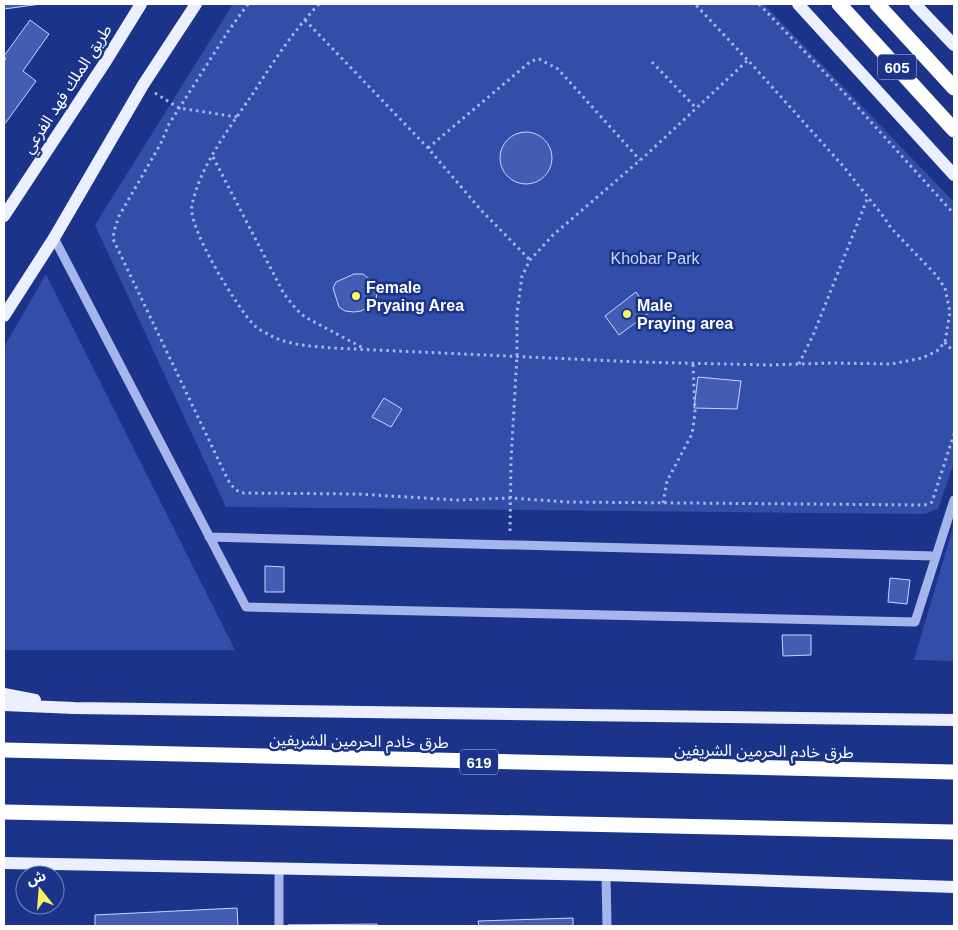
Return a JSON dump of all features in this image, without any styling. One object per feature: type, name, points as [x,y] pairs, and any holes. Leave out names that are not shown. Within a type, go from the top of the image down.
[{"type":"highway","name":"605","points":[[839,4],[954,130]]},
{"type":"highway","name":"605","points":[[878,4],[954,88]]},
{"type":"highway","name":"طرق خادم الحرمين الشريفين","points":[[4,750],[954,772]]},
{"type":"highway","points":[[4,812],[954,832]]},
{"type":"main road","name":"طريق الملك فهد الفرعي","points":[[4,216],[141,4]]},
{"type":"main road","points":[[4,316],[54,238],[143,85],[196,4]]},
{"type":"main road","points":[[798,4],[954,175]]},
{"type":"main road","points":[[914,4],[954,45]]},
{"type":"main road","points":[[4,694],[74,708]]},
{"type":"main road","points":[[4,705],[74,708],[954,720]]},
{"type":"main road","points":[[4,863],[606,875],[954,887]]},
{"type":"street","points":[[54,238],[246,607],[915,622],[954,500]]},
{"type":"street","points":[[209,537],[936,556]]},
{"type":"street","points":[[279,926],[280,868]]},
{"type":"street","points":[[606,875],[607,926]]},
{"type":"path","points":[[248,4],[169,124],[160,145],[119,216],[113,239],[233,488],[242,493],[358,494],[457,500],[510,498],[567,502],[929,504],[932,502],[954,434]]},
{"type":"path","points":[[319,4],[272,65],[237,117],[202,176],[191,207],[196,226],[227,290],[255,326],[267,334],[287,342],[316,347],[694,363],[892,364],[922,358],[937,351],[945,342],[950,312],[945,288],[936,275],[891,228],[843,166],[695,4]]},
{"type":"path","points":[[759,4],[954,214]]},
{"type":"path","points":[[305,20],[428,148],[480,209],[530,260]]},
{"type":"path","points":[[428,148],[531,61],[539,59],[558,69],[640,160]]},
{"type":"path","points":[[509,545],[517,313],[522,276],[530,260],[553,235],[640,160],[748,60]]},
{"type":"path","points":[[652,62],[696,108]]},
{"type":"path","points":[[179,108],[237,117]]},
{"type":"path","points":[[213,156],[284,294],[304,317],[366,349]]},
{"type":"path","points":[[799,364],[814,333],[868,197]]},
{"type":"path","points":[[945,342],[947,346],[954,350]]},
{"type":"path","points":[[663,503],[667,481],[692,434],[695,413],[694,363]]},
{"type":"green space","name":"Khobar Park","points":[[233,4],[764,4],[954,202],[954,463],[938,509],[924,514],[226,507],[95,225]]},
{"type":"green space","points":[[46,274],[235,650],[4,650],[4,347]]},
{"type":"green space","points":[[954,524],[954,661],[914,660]]},
{"type":"building","points":[[4,4],[41,4],[4,9]]},
{"type":"building","points":[[30,20],[49,34],[23,71],[36,81],[4,125],[4,61],[6,59],[4,56]]},
{"type":"building","points":[[526,132],[536,134],[544,140],[550,148],[552,158],[550,168],[544,176],[536,182],[526,184],[516,182],[508,176],[502,168],[500,158],[502,148],[508,140],[516,134]]},
{"type":"building","name":"Female Pryaing Area","points":[[354,274],[363,274],[375,284],[376,300],[371,306],[361,311],[345,311],[339,307],[333,288],[336,282]]},
{"type":"building","name":"Male Praying area","points":[[636,292],[650,312],[619,335],[605,316]]},
{"type":"building","points":[[698,377],[741,381],[737,409],[694,408]]},
{"type":"building","points":[[384,398],[402,409],[391,427],[372,417]]},
{"type":"building","points":[[265,566],[284,567],[284,592],[265,592]]},
{"type":"building","points":[[890,578],[910,580],[907,604],[888,602]]},
{"type":"building","points":[[782,635],[811,635],[811,655],[783,656]]},
{"type":"building","points":[[237,908],[238,926],[95,926],[95,915]]},
{"type":"building","points":[[573,918],[573,926],[479,926],[478,921]]},
{"type":"building","points":[[377,924],[377,926],[288,925]]},
{"type":"place","name":"Female Pryaing Area","points":[[356,296]]},
{"type":"place","name":"Male Praying area","points":[[627,314]]}]
